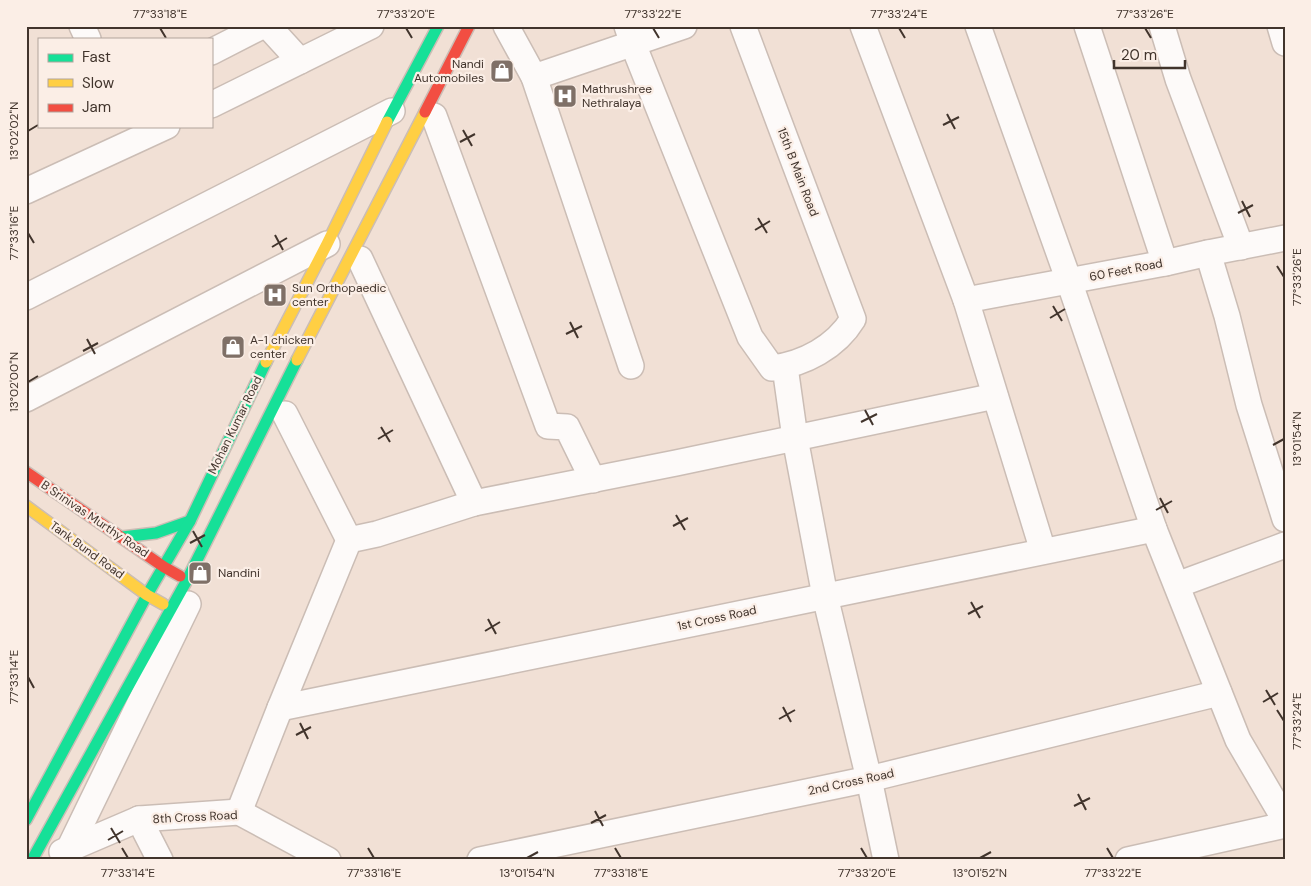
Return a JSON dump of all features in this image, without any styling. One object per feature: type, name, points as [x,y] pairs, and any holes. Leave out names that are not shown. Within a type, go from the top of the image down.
[{"type":"street","points":[[82,26],[88,38]]},
{"type":"street","points":[[212,51],[262,26]]},
{"type":"street","points":[[268,26],[300,61]]},
{"type":"street","points":[[212,104],[371,26]]},
{"type":"street","points":[[192,584],[324,307],[466,40],[480,26]]},
{"type":"street","points":[[506,26],[534,77],[631,366]]},
{"type":"street","points":[[534,77],[630,35],[684,26]]},
{"type":"street","name":"15th B Main Road","points":[[743,26],[852,318],[840,337],[828,346],[805,360],[785,367]]},
{"type":"street","points":[[863,26],[966,300],[1042,551]]},
{"type":"street","points":[[978,26],[1069,281],[1154,529],[1238,740],[1285,820]]},
{"type":"street","points":[[1087,26],[1165,263]]},
{"type":"street","points":[[1162,26],[1178,79],[1241,247]]},
{"type":"street","points":[[1280,26],[1285,43]]},
{"type":"street","points":[[436,27],[466,40]]},
{"type":"street","name":"Mohan Kumar Road","points":[[26,820],[147,595],[190,520],[263,368],[328,244],[392,112],[436,27]]},
{"type":"street","points":[[630,35],[750,337],[772,368],[785,367],[795,438],[825,596],[869,779],[886,860]]},
{"type":"street","points":[[32,860],[55,852],[176,612],[286,414],[360,259],[434,116],[466,40]]},
{"type":"street","points":[[26,297],[392,112]]},
{"type":"street","points":[[434,116],[548,426],[567,427],[593,480]]},
{"type":"street","points":[[28,187],[162,128]]},
{"type":"street","name":"60 Feet Road","points":[[966,300],[1165,263],[1285,238]]},
{"type":"street","points":[[26,399],[328,244]]},
{"type":"street","points":[[1208,253],[1227,316],[1249,406],[1285,519]]},
{"type":"street","points":[[360,259],[474,503]]},
{"type":"street","points":[[349,540],[377,534],[474,503],[995,396]]},
{"type":"street","points":[[239,812],[349,540],[286,414]]},
{"type":"street","name":"B Srinivas Murthy Road","points":[[26,472],[164,567],[192,584]]},
{"type":"street","name":"Tank Bund Road","points":[[26,506],[147,595],[176,612]]},
{"type":"street","points":[[122,537],[156,533],[190,520]]},
{"type":"street","name":"1st Cross Road","points":[[280,708],[1154,529]]},
{"type":"street","points":[[1177,585],[1285,546]]},
{"type":"street","name":"2nd Cross Road","points":[[480,860],[869,779],[1219,693]]},
{"type":"street","name":"8th Cross Road","points":[[55,852],[139,819],[239,812],[328,860]]},
{"type":"street","points":[[139,819],[160,860]]},
{"type":"street","points":[[1128,860],[1285,825]]},
{"type":"street","points":[[26,848],[55,852]]},
{"type":"traffic: fast","points":[[387,122],[438,26]]},
{"type":"traffic: fast","points":[[32,860],[187,580],[297,360]]},
{"type":"traffic: fast","points":[[26,820],[147,595],[190,521],[266,362]]},
{"type":"traffic: fast","points":[[122,537],[156,533],[190,521]]},
{"type":"traffic: slow","points":[[297,360],[425,112]]},
{"type":"traffic: slow","points":[[266,362],[387,122]]},
{"type":"traffic: slow","points":[[26,506],[147,595],[163,604]]},
{"type":"traffic: jam","points":[[425,112],[469,26]]},
{"type":"traffic: jam","points":[[26,472],[180,576]]},
{"type":"place","name":"Nandi Automobiles","points":[[502,71]]},
{"type":"place","name":"Mathrushree Nethralaya","points":[[565,96]]},
{"type":"place","name":"Sun Orthopaedic center","points":[[275,295]]},
{"type":"place","name":"A-1 chicken center","points":[[233,347]]},
{"type":"place","name":"Nandini","points":[[200,573]]}]
